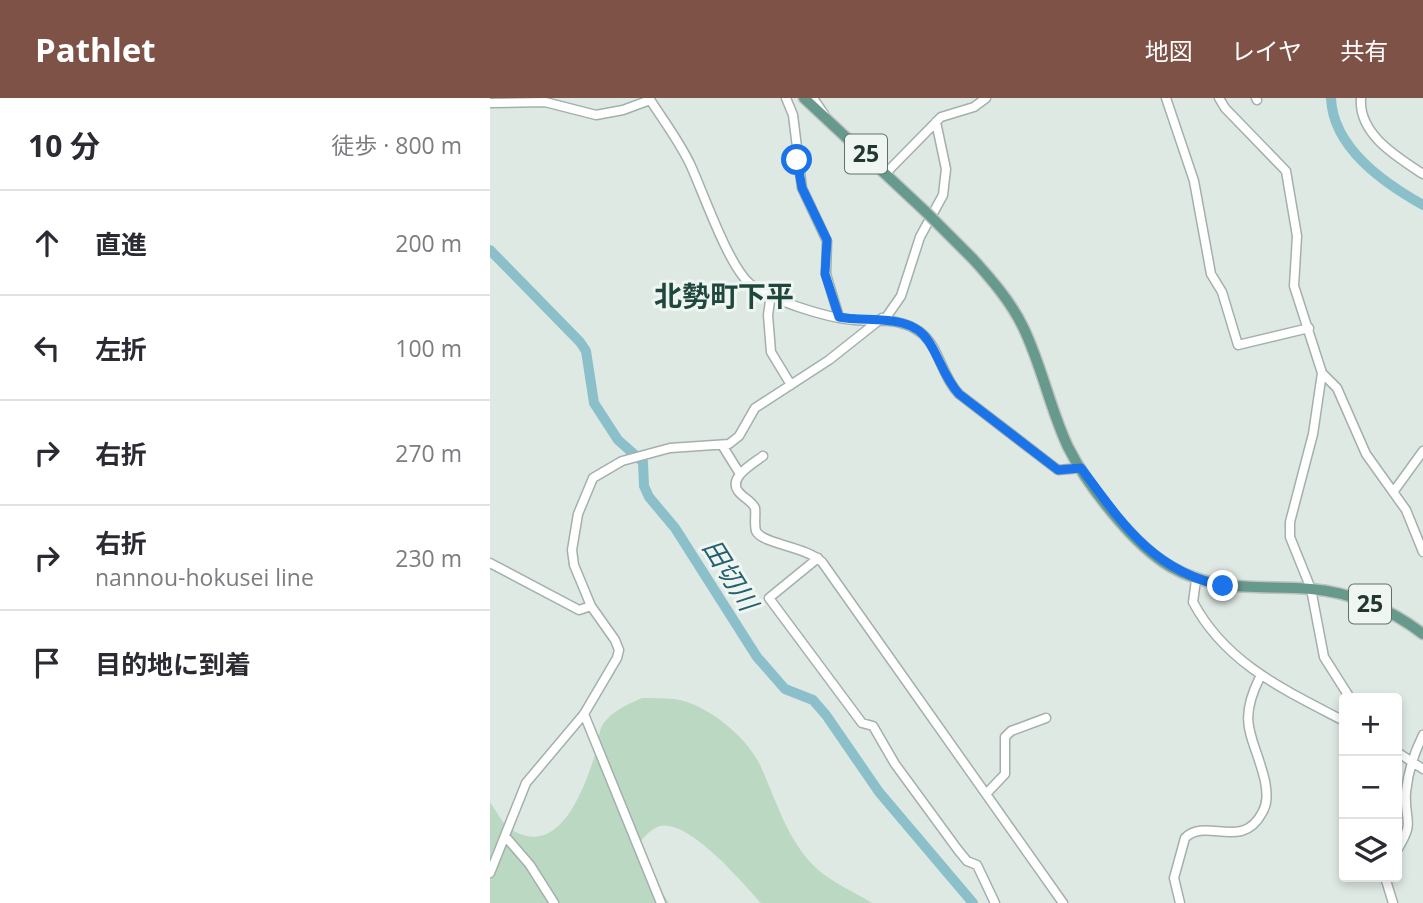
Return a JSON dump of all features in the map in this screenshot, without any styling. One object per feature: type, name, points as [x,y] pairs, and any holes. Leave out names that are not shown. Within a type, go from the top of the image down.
[{"type":"main road","name":"25","points":[[804,98],[886,173],[1001,290],[1023,327],[1068,446],[1081,468],[1139,542],[1169,566],[1196,580],[1242,588],[1311,589],[1368,603],[1399,618],[1423,634]]},
{"type":"street","points":[[786,98],[793,115],[802,188],[827,240],[825,274],[839,317]]},
{"type":"street","points":[[813,98],[824,114]]},
{"type":"street","points":[[886,173],[946,115],[974,107],[986,98]]},
{"type":"street","points":[[1166,98],[1194,180],[1211,274],[1222,292],[1238,345],[1309,328]]},
{"type":"street","points":[[1219,98],[1224,108],[1286,171],[1297,236],[1294,286],[1322,373],[1312,434],[1290,522],[1290,537],[1311,589],[1324,657],[1347,693]]},
{"type":"street","points":[[1361,98],[1362,114],[1372,133],[1423,174]]},
{"type":"street","points":[[490,103],[545,102],[596,114],[623,110],[649,99],[691,166],[737,270],[750,284],[823,315],[856,320],[883,319],[922,334],[959,394],[1058,470],[1081,468]]},
{"type":"street","points":[[490,873],[526,783],[584,714],[612,670],[619,650],[591,606],[574,565],[572,550],[578,514],[593,478],[621,461],[670,448],[722,445],[735,440],[755,408],[883,319],[901,296],[919,237],[943,195],[946,169],[933,125]]},
{"type":"street","points":[[771,294],[768,315],[771,352],[791,385]]},
{"type":"street","points":[[1322,373],[1337,388],[1366,454],[1406,510],[1423,552]]},
{"type":"street","points":[[722,445],[740,474]]},
{"type":"street","points":[[1394,491],[1423,451]]},
{"type":"street","points":[[763,456],[740,474],[736,482],[737,491],[755,508],[757,532],[762,539],[809,551],[818,558],[1063,903]]},
{"type":"street","points":[[818,558],[769,598],[862,723],[873,726],[895,764],[958,850],[967,861],[977,865],[995,903]]},
{"type":"street","points":[[490,563],[579,610],[591,606]]},
{"type":"street","points":[[1196,580],[1192,595],[1198,612],[1239,662],[1260,677],[1339,718]]},
{"type":"street","points":[[1180,903],[1174,878],[1185,838],[1197,831],[1241,832],[1254,824],[1265,808],[1266,788],[1246,714],[1260,677]]},
{"type":"street","points":[[584,714],[661,903]]},
{"type":"street","points":[[986,793],[1005,774],[1005,737],[1011,731],[1046,718]]},
{"type":"street","points":[[1402,842],[1409,831],[1406,797],[1408,772],[1414,763],[1415,751],[1423,735]]},
{"type":"street","points":[[1402,755],[1423,769]]},
{"type":"street","points":[[505,836],[530,864],[554,903]]},
{"type":"street","points":[[1386,882],[1392,903]]},
{"type":"green space","points":[[642,698],[680,700],[703,709],[727,725],[755,756],[796,844],[827,877],[872,903],[761,903],[715,854],[700,842],[672,826],[660,826],[636,847],[650,875],[669,903],[490,903],[490,802],[506,826],[526,836],[541,836],[555,829],[566,818],[583,787],[603,724],[616,711]]},
{"type":"waterway","points":[[1331,98],[1341,133],[1363,162],[1392,186],[1423,205]]},
{"type":"waterway","name":"田切川","points":[[490,250],[586,351],[594,403],[618,440],[643,462],[644,486],[649,497],[675,528],[757,657],[785,689],[813,700],[879,792],[973,903]]},
{"type":"district","name":"北勢町下平","points":[[724,296]]},
{"type":"route","points":[[797,160],[802,188],[827,240],[825,274],[839,317],[856,320],[881,318],[917,330],[930,344],[949,382],[959,394],[1058,470],[1063,472],[1081,468],[1139,542],[1169,566],[1196,580],[1223,586]]}]
